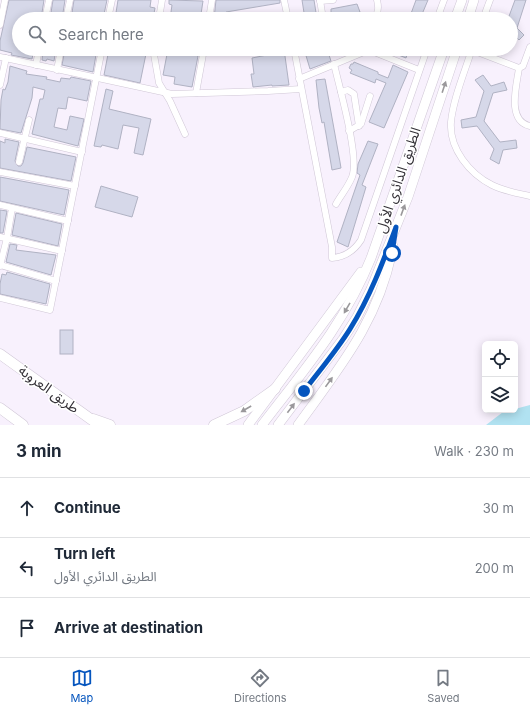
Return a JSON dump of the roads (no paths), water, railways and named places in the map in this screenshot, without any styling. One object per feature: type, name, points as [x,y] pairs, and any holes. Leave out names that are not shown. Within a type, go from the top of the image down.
[{"type":"highway","name":"طريق العروبة","points":[[0,354],[98,425]]},
{"type":"highway","points":[[214,425],[244,411],[275,389]]},
{"type":"highway","points":[[0,408],[23,425]]},
{"type":"highway","points":[[84,414],[110,425]]},
{"type":"main road","points":[[458,12],[462,0]]},
{"type":"main road","points":[[470,12],[474,0]]},
{"type":"main road","name":"الطريق الدائري الأول","points":[[262,425],[320,350],[356,292],[371,258],[442,56]]},
{"type":"main road","name":"الطريق الدائري الأول","points":[[278,425],[343,340],[357,317],[373,284],[415,176],[455,56]]},
{"type":"main road","points":[[298,425],[346,359],[368,321],[386,278],[396,227]]},
{"type":"main road","points":[[248,425],[371,258]]},
{"type":"street","points":[[0,25],[5,0]]},
{"type":"street","points":[[46,12],[49,0]]},
{"type":"street","points":[[67,12],[70,0]]},
{"type":"street","points":[[109,12],[112,0]]},
{"type":"street","points":[[159,12],[162,0]]},
{"type":"street","points":[[210,12],[212,0]]},
{"type":"street","points":[[284,0],[287,12]]},
{"type":"street","points":[[322,12],[320,1],[333,0]]},
{"type":"street","points":[[377,0],[377,12]]},
{"type":"street","points":[[440,12],[444,0]]},
{"type":"street","points":[[486,12],[490,0]]},
{"type":"street","points":[[530,47],[522,66],[519,68],[514,103],[516,112],[522,122],[530,126]]},
{"type":"street","points":[[36,65],[38,56]]},
{"type":"street","points":[[57,70],[60,56]]},
{"type":"street","points":[[0,298],[50,310],[101,56]]},
{"type":"street","points":[[154,56],[158,80],[164,93],[170,101],[185,134]]},
{"type":"street","points":[[196,93],[203,56]]},
{"type":"street","points":[[295,56],[332,247],[332,258],[340,257],[352,251],[361,240],[424,56]]},
{"type":"street","points":[[299,79],[352,56]]},
{"type":"street","points":[[382,56],[419,70]]},
{"type":"street","points":[[470,56],[452,111],[451,131],[457,152],[467,165],[483,179],[505,190],[530,196]]},
{"type":"street","points":[[488,56],[519,68]]},
{"type":"street","points":[[0,85],[3,58],[164,93],[268,92],[301,89]]},
{"type":"street","points":[[334,64],[349,131],[354,170],[352,177],[336,204]]},
{"type":"street","points":[[340,92],[348,90],[354,94],[359,126]]},
{"type":"street","points":[[349,131],[359,126],[362,122],[370,96]]},
{"type":"street","points":[[19,162],[29,120]]},
{"type":"street","points":[[0,133],[24,140],[82,152]]},
{"type":"street","points":[[0,172],[75,186]]},
{"type":"street","points":[[0,205],[68,221]]},
{"type":"street","points":[[12,208],[0,266],[56,281]]},
{"type":"street","points":[[0,237],[62,251]]},
{"type":"water","points":[[530,405],[530,425],[486,425],[502,413],[518,413],[518,408]]}]
